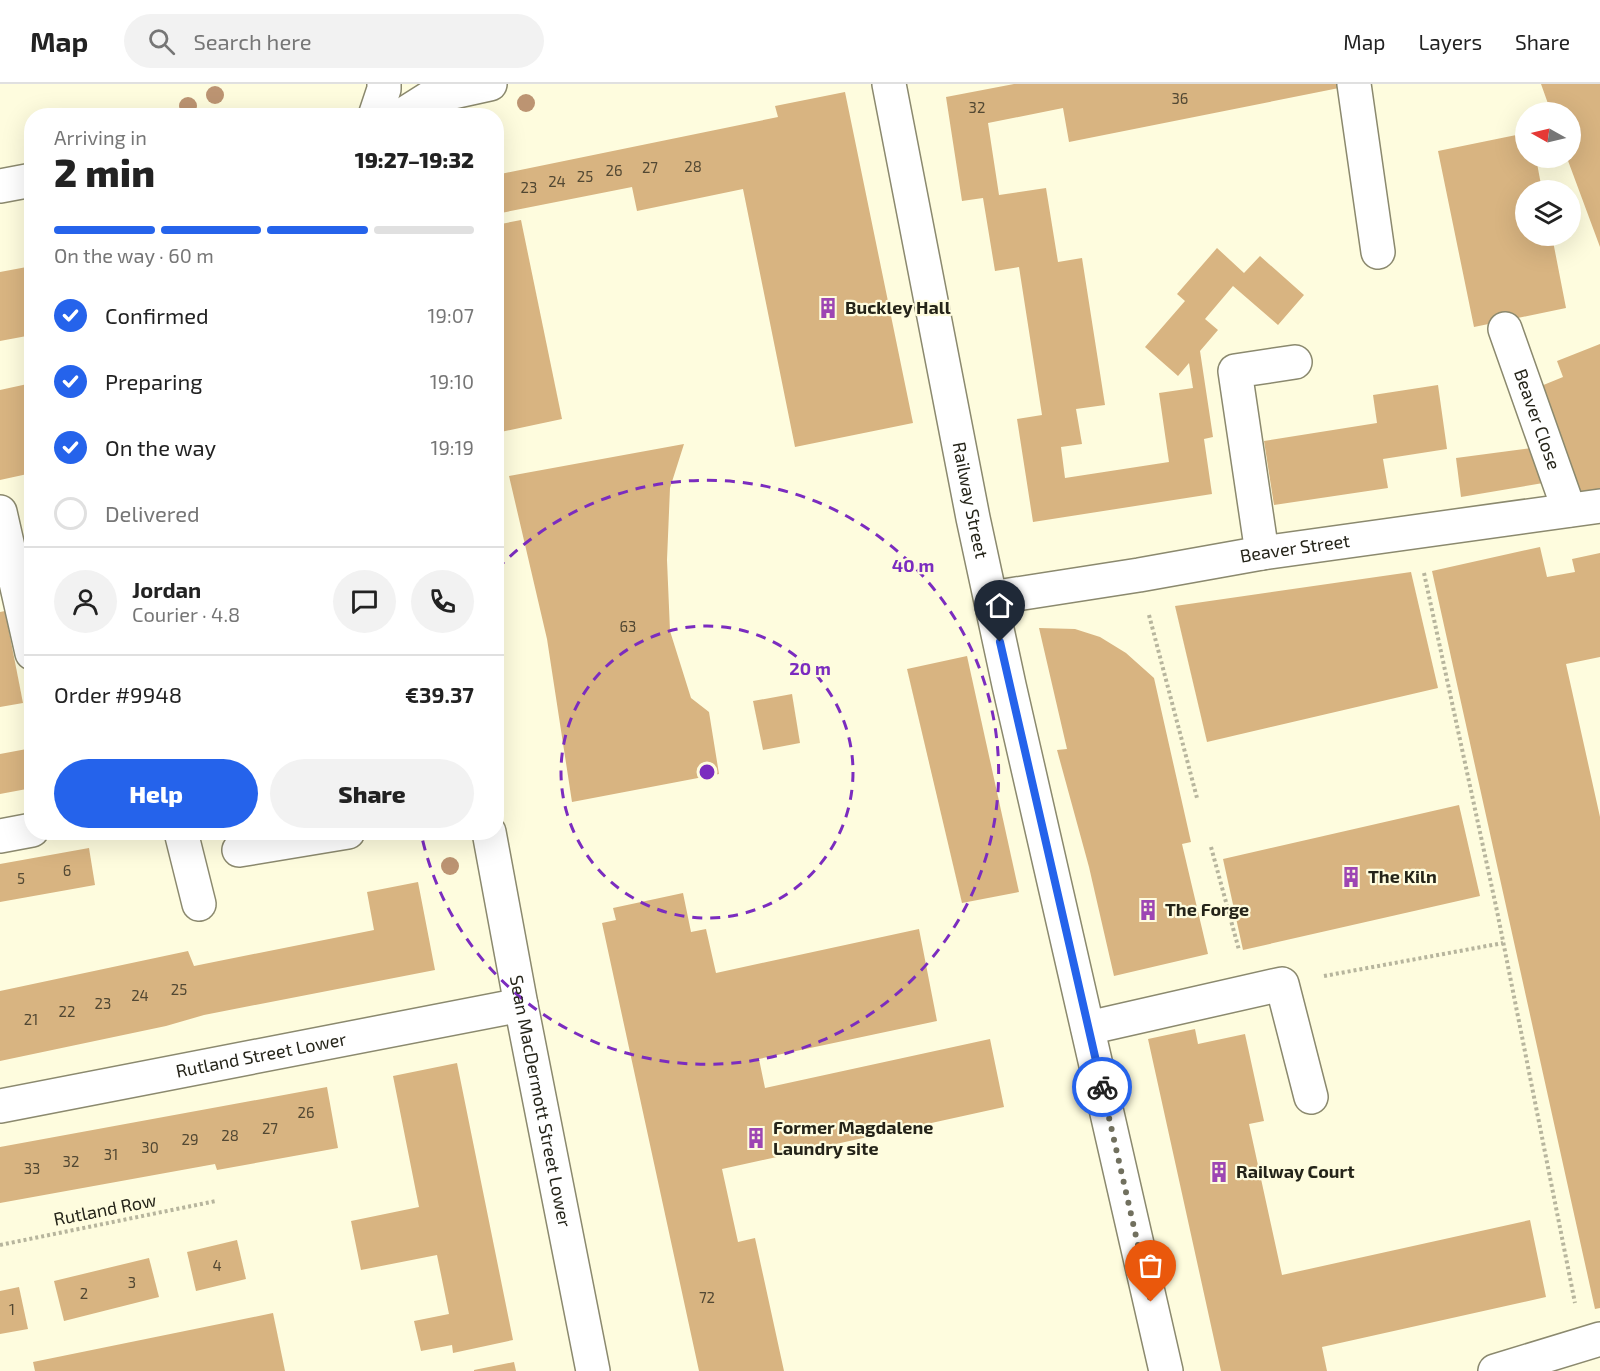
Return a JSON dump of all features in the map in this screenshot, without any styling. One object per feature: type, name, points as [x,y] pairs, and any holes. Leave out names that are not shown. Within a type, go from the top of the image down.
[{"type":"street","points":[[378,108],[384,84]]},
{"type":"street","points":[[414,108],[431,97],[490,84]]},
{"type":"street","name":"Railway Street","points":[[889,84],[973,518],[1166,1371]]},
{"type":"street","points":[[1354,84],[1378,252]]},
{"type":"street","points":[[0,186],[24,182]]},
{"type":"street","name":"Beaver Close","points":[[1505,329],[1585,508]]},
{"type":"street","points":[[1262,553],[1235,371],[1295,362]]},
{"type":"street","name":"Beaver Street","points":[[991,598],[1262,553],[1585,508]]},
{"type":"street","points":[[0,512],[24,618]]},
{"type":"street","points":[[0,836],[24,832]]},
{"type":"street","points":[[182,840],[199,903]]},
{"type":"street","points":[[239,850],[300,840]]},
{"type":"street","name":"Sean MacDermott Street Lower","points":[[490,840],[593,1371]]},
{"type":"street","points":[[1088,1028],[1282,984],[1311,1096]]},
{"type":"street","name":"Rutland Street Lower","points":[[0,1106],[521,1005]]},
{"type":"street","points":[[1495,1371],[1592,1342]]},
{"type":"path","points":[[1414,531],[1592,1342]]},
{"type":"path","points":[[1139,575],[1197,798]]},
{"type":"path","points":[[1211,847],[1251,992]]},
{"type":"path","points":[[1282,984],[1503,943]]},
{"type":"path","name":"Rutland Row","points":[[0,1245],[216,1202]]},
{"type":"building","points":[[1014,84],[1344,84],[1344,87],[1069,142],[1063,108],[988,123],[999,195],[1046,188],[1058,262],[1082,258],[1105,405],[1076,409],[1082,444],[1061,447],[1065,478],[1169,462],[1159,393],[1193,388],[1189,363],[1178,376],[1145,347],[1185,301],[1177,294],[1217,248],[1244,273],[1260,256],[1304,295],[1278,325],[1233,286],[1205,319],[1218,330],[1200,351],[1213,437],[1204,439],[1212,494],[1033,522],[1017,419],[1042,415],[1019,267],[995,271],[983,198],[962,201],[946,97]]},
{"type":"building","points":[[1541,84],[1600,84],[1600,247],[1581,196],[1581,180],[1575,180],[1571,168],[1581,168],[1581,102],[1547,102]]},
{"type":"building","name":"Buckley Hall","points":[[845,92],[913,423],[795,447],[743,189],[637,211],[632,187],[504,212],[504,173],[778,117],[775,106]]},
{"type":"building","points":[[1515,135],[1515,168],[1538,168],[1540,180],[1515,180],[1515,246],[1554,246],[1566,308],[1474,327],[1438,151]]},
{"type":"building","points":[[521,220],[562,419],[504,431],[504,223]]},
{"type":"building","points":[[24,268],[24,336],[0,341],[0,272]]},
{"type":"building","points":[[1600,344],[1600,489],[1582,496],[1541,386],[1563,377],[1557,361]]},
{"type":"building","points":[[24,385],[24,475],[0,480],[0,390]]},
{"type":"building","points":[[1438,385],[1447,449],[1383,459],[1388,488],[1274,505],[1264,441],[1377,423],[1373,395]]},
{"type":"building","points":[[684,444],[670,488],[667,560],[670,631],[691,698],[709,712],[719,774],[572,802],[547,639],[509,476]]},
{"type":"building","points":[[1540,447],[1549,482],[1461,497],[1456,458]]},
{"type":"building","points":[[1540,547],[1547,577],[1575,572],[1572,559],[1600,553],[1600,657],[1566,664],[1600,817],[1600,1308],[1595,1309],[1432,571]]},
{"type":"building","points":[[1411,572],[1438,688],[1207,742],[1175,606]]},
{"type":"building","points":[[5,611],[23,703],[0,707],[0,612]]},
{"type":"building","points":[[1039,628],[1075,629],[1100,637],[1126,653],[1154,678],[1191,842],[1182,844],[1208,954],[1114,976],[1089,867],[1057,750],[1067,749]]},
{"type":"building","points":[[967,656],[1019,892],[962,903],[907,669]]},
{"type":"building","points":[[792,694],[800,743],[763,750],[753,701]]},
{"type":"building","points":[[24,750],[24,790],[0,794],[0,754]]},
{"type":"building","name":"The Kiln","points":[[1459,805],[1480,896],[1243,950],[1223,859]]},
{"type":"building","points":[[89,848],[95,885],[0,902],[0,864]]},
{"type":"building","points":[[418,882],[435,970],[204,1015],[166,1026],[0,1061],[0,991],[188,951],[194,966],[374,930],[367,892]]},
{"type":"building","name":"Former Magdalene Laundry site","points":[[683,893],[691,932],[706,929],[716,973],[919,929],[937,1021],[759,1059],[765,1088],[990,1039],[1004,1107],[722,1169],[738,1242],[755,1238],[784,1371],[699,1371],[602,923],[616,920],[613,908]]},
{"type":"building","name":"Railway Court","points":[[1195,1029],[1198,1044],[1245,1034],[1264,1121],[1249,1124],[1282,1275],[1530,1220],[1546,1297],[1322,1347],[1327,1371],[1221,1371],[1148,1039]]},
{"type":"building","points":[[457,1063],[513,1340],[453,1353],[452,1345],[421,1351],[414,1321],[449,1314],[437,1255],[361,1270],[351,1221],[419,1207],[393,1076]]},
{"type":"building","points":[[327,1087],[338,1148],[217,1170],[215,1164],[0,1203],[0,1147]]},
{"type":"building","points":[[237,1240],[246,1279],[196,1291],[187,1252]]},
{"type":"building","points":[[149,1258],[159,1297],[64,1321],[54,1281]]},
{"type":"building","points":[[19,1287],[28,1329],[0,1334],[0,1291]]},
{"type":"building","points":[[273,1313],[285,1371],[35,1371],[33,1362]]},
{"type":"building","points":[[514,1362],[516,1371],[474,1371],[474,1370]]},
{"type":"way so far","points":[[1102,1087],[1151,1302]]},
{"type":"place","name":"Buckley Hall","points":[[828,308]]},
{"type":"place","name":"The Kiln","points":[[1351,877]]},
{"type":"place","name":"The Forge","points":[[1148,910]]},
{"type":"place","name":"Former Magdalene Laundry site","points":[[756,1138]]},
{"type":"place","name":"Railway Court","points":[[1219,1172]]},
{"type":"route","points":[[1000,642],[1102,1087]]}]
